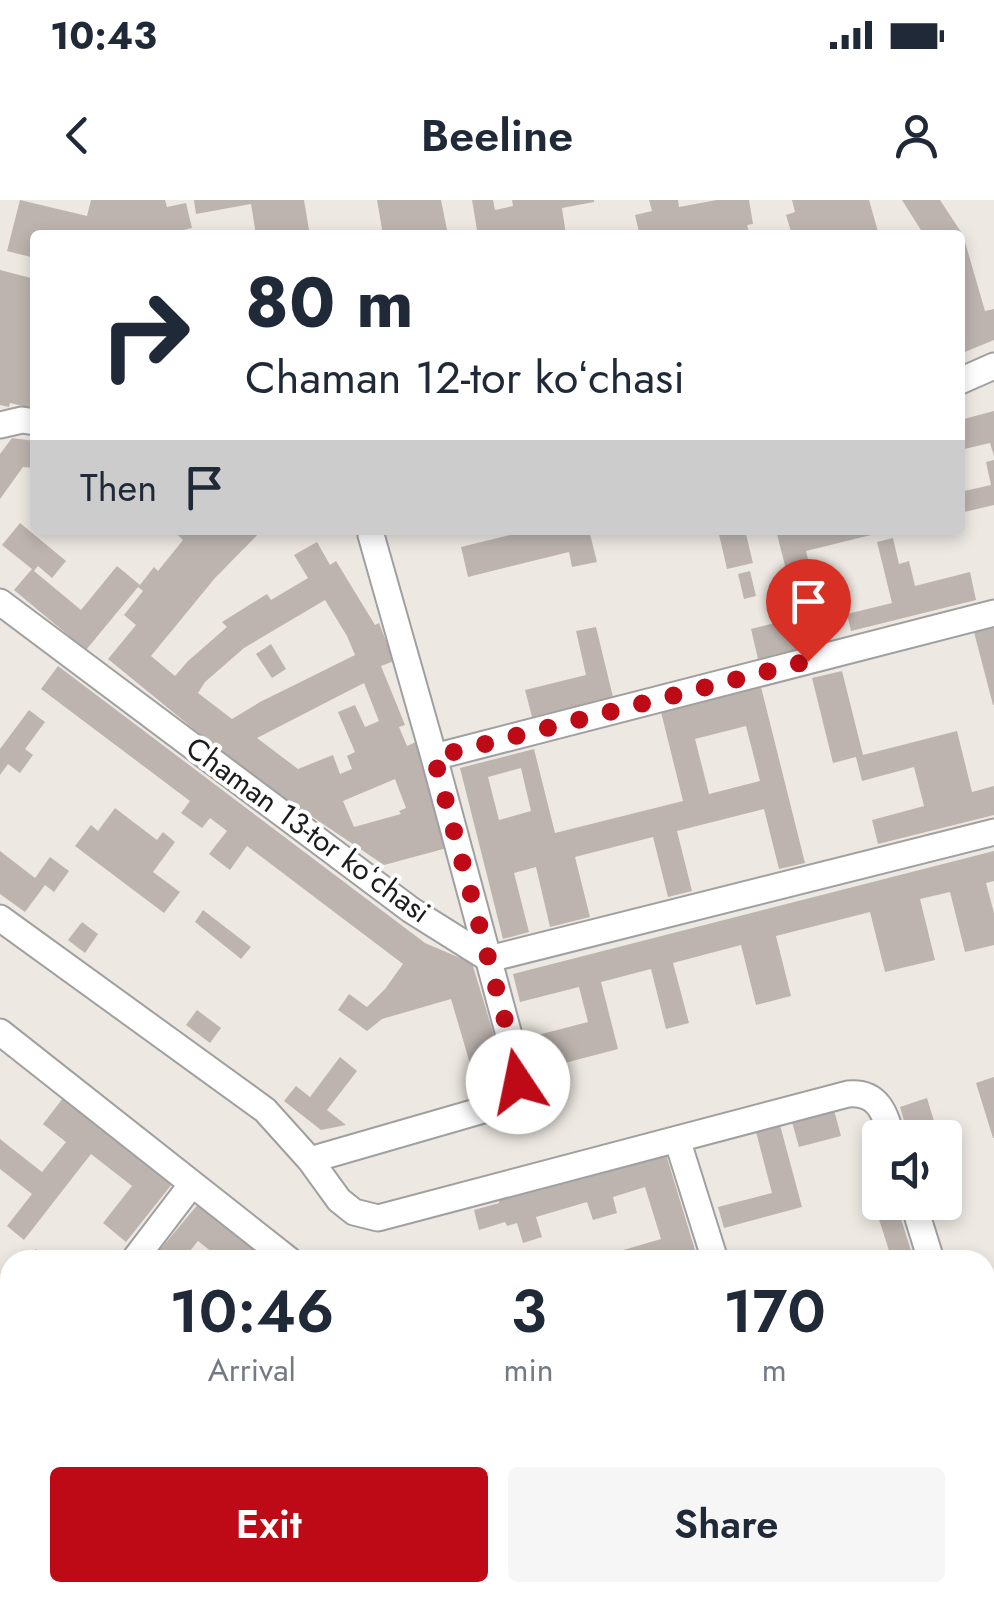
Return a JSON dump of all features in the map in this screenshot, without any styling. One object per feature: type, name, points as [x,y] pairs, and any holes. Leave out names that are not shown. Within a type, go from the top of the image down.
[{"type":"street","points":[[965,379],[994,366]]},
{"type":"street","points":[[0,425],[30,421]]},
{"type":"street","points":[[310,1160],[504,1104],[518,1082],[490,959],[377,535]]},
{"type":"street","name":"Chaman 13-tor koʻchasi","points":[[0,602],[411,910],[490,959]]},
{"type":"street","points":[[434,757],[994,613]]},
{"type":"street","points":[[490,959],[994,832]]},
{"type":"street","points":[[0,918],[265,1110],[310,1160],[339,1200],[354,1212],[378,1218],[856,1094],[880,1104],[886,1120]]},
{"type":"street","points":[[0,1032],[276,1250]]},
{"type":"street","points":[[677,1139],[712,1250]]},
{"type":"street","points":[[142,1250],[192,1184]]},
{"type":"street","points":[[919,1220],[928,1250]]},
{"type":"building","points":[[20,200],[87,216],[91,200],[165,200],[167,207],[186,203],[192,228],[30,230],[30,257],[7,251]]},
{"type":"building","points":[[194,200],[304,200],[309,230],[255,230],[251,204],[196,214]]},
{"type":"building","points":[[377,200],[441,200],[447,230],[382,230]]},
{"type":"building","points":[[472,200],[493,200],[495,210],[513,206],[512,200],[594,200],[562,208],[565,230],[477,230]]},
{"type":"building","points":[[649,200],[678,200],[679,207],[717,200],[749,200],[753,224],[747,225],[748,230],[639,230],[635,215],[652,211]]},
{"type":"building","points":[[792,200],[869,200],[878,230],[790,230],[786,215],[795,212]]},
{"type":"building","points":[[902,200],[940,200],[960,230],[921,230]]},
{"type":"building","points":[[965,242],[985,311],[994,309],[994,340],[965,352]]},
{"type":"building","points":[[0,270],[30,278],[30,408],[0,405]]},
{"type":"building","points":[[994,411],[994,456],[990,443],[965,449],[965,419]]},
{"type":"building","points":[[12,438],[30,440],[30,468],[23,467],[0,499],[0,454]]},
{"type":"building","points":[[994,460],[994,505],[965,512],[965,491],[991,485],[986,462]]},
{"type":"building","points":[[20,523],[66,561],[52,578],[38,566],[34,571],[81,610],[117,566],[140,585],[154,567],[158,571],[183,540],[178,535],[257,535],[215,578],[151,656],[175,676],[227,627],[222,622],[267,594],[271,600],[308,578],[294,555],[317,542],[330,565],[336,561],[375,625],[379,623],[394,661],[381,666],[405,725],[399,727],[407,746],[418,741],[447,848],[384,865],[283,797],[108,659],[136,625],[124,615],[143,591],[138,587],[86,650],[14,590],[32,569],[2,545]],"holes":[[[325,600],[355,655],[232,719],[198,693],[244,648]],[[364,683],[379,721],[365,727],[355,705],[338,712],[355,752],[347,756],[352,769],[340,774],[333,755],[298,769],[257,738]],[[395,779],[406,808],[399,811],[401,814],[354,827],[343,801]]]},
{"type":"building","points":[[510,535],[590,535],[597,562],[572,567],[569,552],[468,577],[461,547]]},
{"type":"building","points":[[719,535],[746,535],[753,563],[727,569]]},
{"type":"building","points":[[777,535],[871,535],[806,551],[829,641],[758,659],[751,629],[798,617]]},
{"type":"building","points":[[893,538],[899,564],[909,561],[915,586],[970,572],[976,600],[851,631],[847,614],[892,603],[877,542]]},
{"type":"building","points":[[750,571],[756,596],[744,599],[738,574]]},
{"type":"building","points":[[596,627],[613,697],[532,717],[525,690],[586,675],[576,631]]},
{"type":"building","points":[[994,627],[994,705],[993,705],[974,632]]},
{"type":"building","points":[[271,644],[286,669],[272,678],[256,654]]},
{"type":"building","points":[[58,666],[425,943],[472,963],[506,1075],[476,1084],[451,999],[382,1019],[367,1031],[338,1010],[349,994],[367,1007],[403,964],[247,846],[230,870],[209,854],[227,831],[210,818],[202,828],[181,813],[190,801],[41,689]]},
{"type":"building","points":[[842,671],[863,755],[957,731],[972,792],[994,786],[994,815],[878,844],[872,820],[924,806],[914,767],[862,781],[856,757],[833,763],[812,678]]},
{"type":"building","points":[[761,687],[805,863],[779,869],[764,809],[677,831],[692,891],[668,897],[653,837],[575,857],[590,917],[550,927],[536,867],[514,873],[529,932],[503,939],[460,768],[534,749],[555,833],[683,801],[661,712]],"holes":[[[746,726],[760,781],[709,794],[695,739]],[[521,768],[531,811],[499,820],[488,777]]]},
{"type":"building","points":[[29,710],[45,722],[25,749],[33,755],[20,773],[8,764],[0,775],[0,749]]},
{"type":"building","points":[[115,808],[157,840],[163,832],[175,842],[153,872],[180,892],[164,913],[75,846],[91,825],[98,831]]},
{"type":"building","points":[[0,851],[35,878],[50,857],[69,871],[54,892],[45,885],[25,912],[0,894]]},
{"type":"building","points":[[994,851],[994,881],[986,883],[994,913],[994,945],[965,952],[950,892],[920,899],[935,960],[885,972],[870,912],[776,936],[791,996],[756,1005],[741,945],[673,963],[689,1023],[666,1029],[651,969],[601,982],[618,1049],[538,1070],[530,1037],[588,1022],[579,987],[520,1002],[513,974]]},
{"type":"building","points":[[203,910],[251,947],[241,959],[195,922]]},
{"type":"building","points":[[82,922],[98,934],[85,953],[68,940]]},
{"type":"building","points":[[197,1010],[221,1028],[210,1043],[186,1025]]},
{"type":"building","points":[[340,1057],[357,1071],[327,1110],[346,1125],[321,1130],[284,1101],[296,1086],[310,1097]]},
{"type":"building","points":[[994,1077],[994,1138],[993,1138],[976,1083]]},
{"type":"building","points":[[63,1098],[172,1184],[126,1242],[103,1223],[132,1186],[91,1154],[24,1240],[7,1226],[32,1194],[0,1169],[0,1139],[42,1172],[66,1142],[43,1124]]},
{"type":"building","points":[[927,1098],[934,1120],[904,1120],[900,1107]]},
{"type":"building","points":[[834,1110],[841,1136],[799,1147],[792,1122]]},
{"type":"building","points":[[780,1125],[802,1207],[724,1228],[718,1207],[772,1193],[756,1132]]},
{"type":"building","points":[[665,1151],[695,1250],[623,1250],[661,1239],[645,1187],[613,1197],[617,1213],[593,1220],[587,1202],[536,1217],[542,1237],[523,1243],[517,1223],[507,1226],[505,1222],[479,1230],[474,1210]]},
{"type":"building","points":[[199,1203],[256,1250],[209,1250],[198,1241],[191,1250],[160,1250]]},
{"type":"building","points":[[879,1220],[901,1220],[911,1250],[889,1250]]},
{"type":"route","points":[[518,1082],[490,959],[434,757],[808,661]]}]
